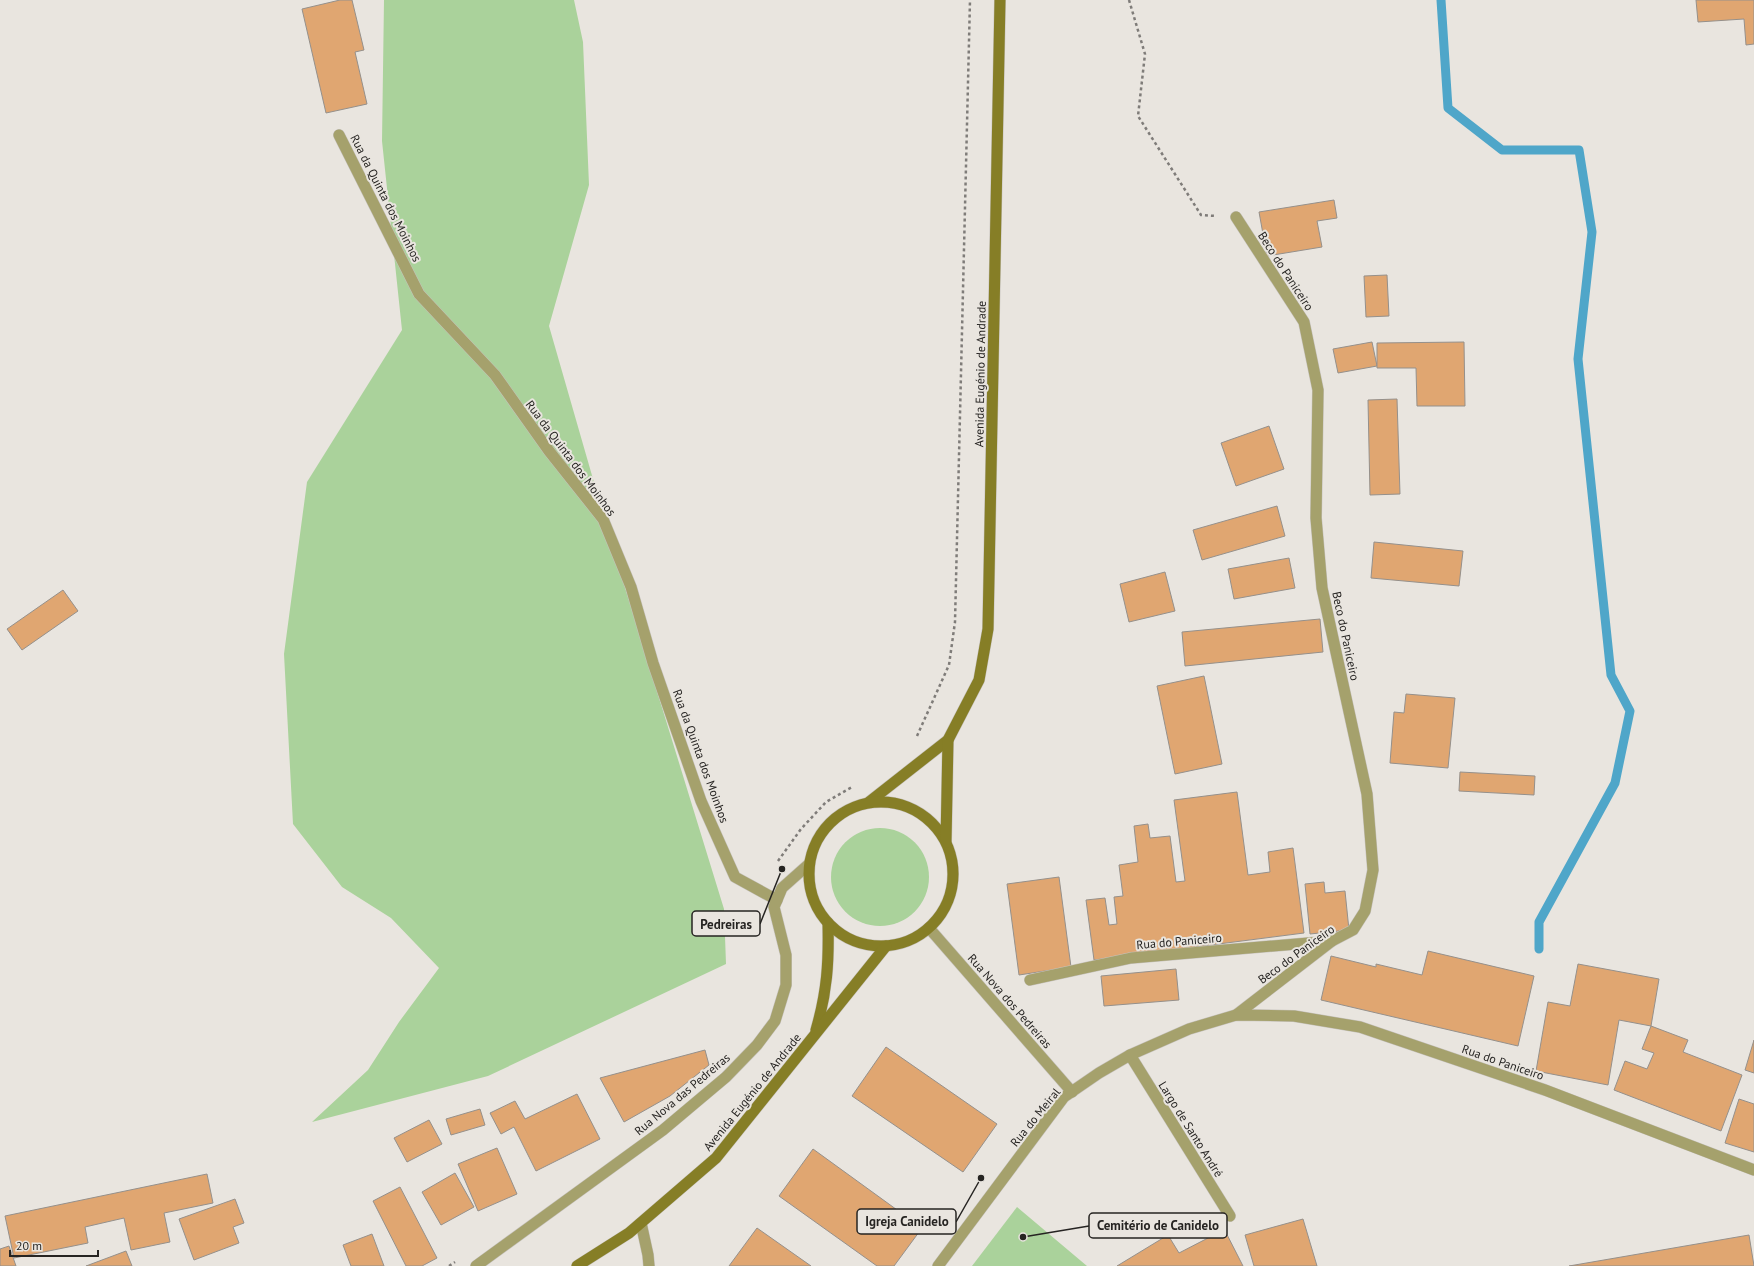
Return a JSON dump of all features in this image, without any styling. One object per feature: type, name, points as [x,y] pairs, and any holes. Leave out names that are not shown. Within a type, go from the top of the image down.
[{"type":"main road","name":"Avenida Eugénio de Andrade","points":[[869,802],[948,740],[979,680],[988,629],[1000,0]]},
{"type":"main road","name":"Avenida Eugénio de Andrade","points":[[946,842],[948,740]]},
{"type":"main road","name":"Avenida Eugénio de Andrade","points":[[869,802],[892,802],[914,810],[933,823],[946,842],[953,865],[952,890],[942,913],[929,928],[907,942],[886,946],[865,944],[845,936],[828,923],[816,906],[809,885],[809,864],[816,842],[829,823],[847,809],[869,802]]},
{"type":"main road","name":"Avenida Eugénio de Andrade","points":[[814,1037],[828,981],[828,923]]},
{"type":"main road","name":"Avenida Eugénio de Andrade","points":[[577,1266],[629,1233],[716,1158],[886,946]]},
{"type":"street","name":"Rua da Quinta dos Moinhos","points":[[339,135],[419,294],[495,375],[549,451],[603,519],[631,586],[653,663],[702,801],[735,877],[777,900]]},
{"type":"street","name":"Beco do Paniceiro","points":[[1236,217],[1304,322],[1318,390],[1316,518],[1322,588],[1367,794],[1372,870],[1365,911],[1353,930],[1332,941],[1236,1014]]},
{"type":"street","points":[[777,900],[782,888],[809,864]]},
{"type":"street","name":"Rua Nova das Pedreiras","points":[[476,1266],[663,1130],[726,1077],[757,1046],[775,1021],[786,985],[786,955],[774,907],[777,900]]},
{"type":"street","name":"Rua Nova dos Pedreiras","points":[[929,928],[1072,1092]]},
{"type":"street","name":"Rua do Paniceiro","points":[[1030,980],[1131,958],[1332,941]]},
{"type":"street","name":"Rua do Paniceiro","points":[[1236,1014],[1294,1016],[1360,1028],[1545,1090],[1754,1170]]},
{"type":"street","name":"Rua do Meiral","points":[[938,1266],[1064,1097],[1099,1073],[1130,1055],[1188,1029],[1236,1014]]},
{"type":"street","name":"Largo de Santo André","points":[[1130,1055],[1230,1216]]},
{"type":"street","points":[[641,1222],[649,1266]]},
{"type":"path","points":[[917,738],[949,665],[954,622],[970,0]]},
{"type":"path","points":[[1128,0],[1145,54],[1138,116],[1201,215],[1236,217]]},
{"type":"path","points":[[762,892],[774,867],[806,823],[826,802],[858,785]]},
{"type":"path","points":[[449,1266],[457,1260]]},
{"type":"green space","points":[[384,0],[574,0],[583,42],[589,185],[549,326],[612,545],[724,909],[726,964],[488,1076],[312,1122],[368,1070],[399,1022],[439,968],[391,918],[342,887],[293,824],[284,654],[307,482],[402,330],[382,141]]},
{"type":"green space","points":[[880,828],[899,832],[915,842],[925,858],[929,877],[925,896],[915,912],[899,922],[880,926],[861,922],[845,912],[835,896],[831,877],[835,858],[845,842],[861,832]]},
{"type":"green space","points":[[1017,1207],[1087,1266],[972,1266]]},
{"type":"building","points":[[340,0],[352,0],[364,50],[355,52],[367,104],[326,113],[302,9]]},
{"type":"building","points":[[1696,0],[1754,0],[1754,44],[1746,45],[1744,19],[1698,22]]},
{"type":"building","points":[[1334,200],[1337,218],[1317,221],[1322,247],[1267,256],[1259,212]]},
{"type":"building","points":[[1387,275],[1389,316],[1366,317],[1364,276]]},
{"type":"building","points":[[1372,342],[1377,366],[1338,373],[1333,349]]},
{"type":"building","points":[[1464,342],[1465,406],[1417,406],[1416,368],[1377,368],[1377,343]]},
{"type":"building","points":[[1397,399],[1400,494],[1370,495],[1368,400]]},
{"type":"building","points":[[1269,426],[1284,469],[1236,486],[1221,443]]},
{"type":"building","points":[[1277,506],[1285,536],[1202,560],[1193,530]]},
{"type":"building","points":[[1374,542],[1463,551],[1459,586],[1371,578]]},
{"type":"building","points":[[1289,558],[1295,588],[1234,599],[1228,569]]},
{"type":"building","points":[[1165,572],[1175,611],[1129,622],[1120,584]]},
{"type":"building","points":[[63,590],[78,611],[22,650],[7,629]]},
{"type":"building","points":[[1320,619],[1323,652],[1185,666],[1182,632]]},
{"type":"building","points":[[1204,676],[1222,764],[1175,774],[1157,686]]},
{"type":"building","points":[[1406,694],[1455,698],[1448,768],[1390,763],[1394,712],[1404,713]]},
{"type":"building","points":[[1460,772],[1535,776],[1534,795],[1459,791]]},
{"type":"building","points":[[1237,792],[1248,875],[1270,872],[1268,852],[1293,848],[1304,933],[1094,960],[1086,900],[1105,898],[1109,925],[1117,924],[1114,897],[1123,896],[1119,865],[1138,862],[1134,826],[1148,824],[1150,838],[1170,836],[1176,882],[1185,881],[1174,800]]},
{"type":"building","points":[[1059,877],[1071,967],[1019,975],[1007,884]]},
{"type":"building","points":[[1324,882],[1325,893],[1345,891],[1349,930],[1310,934],[1305,884]]},
{"type":"building","points":[[1428,951],[1534,976],[1518,1046],[1321,1000],[1331,956],[1376,967],[1376,964],[1422,975]]},
{"type":"building","points":[[1578,964],[1659,979],[1651,1026],[1619,1020],[1608,1085],[1536,1071],[1548,1002],[1570,1006]]},
{"type":"building","points":[[1176,969],[1179,1000],[1104,1006],[1101,976]]},
{"type":"building","points":[[1651,1026],[1688,1040],[1683,1052],[1742,1075],[1721,1131],[1614,1090],[1625,1061],[1647,1069],[1654,1053],[1642,1049]]},
{"type":"building","points":[[1754,1040],[1754,1073],[1745,1070]]},
{"type":"building","points":[[886,1047],[997,1124],[963,1172],[852,1096]]},
{"type":"building","points":[[705,1050],[709,1065],[670,1096],[624,1122],[600,1078]]},
{"type":"building","points":[[577,1094],[600,1139],[536,1171],[514,1127],[501,1134],[490,1113],[515,1101],[525,1119]]},
{"type":"building","points":[[1739,1099],[1754,1104],[1754,1152],[1725,1143]]},
{"type":"building","points":[[480,1109],[485,1125],[451,1135],[446,1119]]},
{"type":"building","points":[[429,1120],[442,1144],[407,1162],[394,1138]]},
{"type":"building","points":[[497,1148],[517,1194],[478,1211],[458,1164]]},
{"type":"building","points":[[813,1149],[922,1228],[894,1266],[877,1266],[779,1196]]},
{"type":"building","points":[[455,1173],[474,1207],[441,1225],[422,1192]]},
{"type":"building","points":[[207,1174],[213,1203],[164,1213],[170,1242],[131,1250],[124,1218],[85,1227],[88,1243],[14,1258],[5,1216]]},
{"type":"building","points":[[400,1187],[437,1258],[422,1266],[406,1266],[373,1201]]},
{"type":"building","points":[[235,1199],[244,1223],[233,1227],[239,1243],[194,1260],[179,1219]]},
{"type":"building","points":[[1218,1217],[1243,1266],[1117,1266],[1168,1235],[1179,1253],[1208,1238],[1202,1226]]},
{"type":"building","points":[[1303,1219],[1317,1266],[1254,1266],[1245,1235]]},
{"type":"building","points":[[757,1228],[811,1266],[729,1266]]},
{"type":"building","points":[[372,1234],[384,1266],[351,1266],[343,1245]]},
{"type":"building","points":[[1749,1235],[1754,1266],[1569,1266]]},
{"type":"building","points":[[9,1246],[16,1266],[0,1266],[0,1249]]},
{"type":"building","points":[[126,1251],[132,1266],[86,1266]]},
{"type":"waterway","points":[[1441,0],[1448,108],[1502,150],[1579,150],[1592,232],[1578,359],[1611,675],[1630,711],[1615,783],[1539,922],[1539,949]]},
{"type":"place","name":"Pedreiras","points":[[782,869]]},
{"type":"place","name":"Igreja Canidelo","points":[[981,1178]]},
{"type":"place","name":"Cemitério de Canidelo","points":[[1023,1237]]}]
